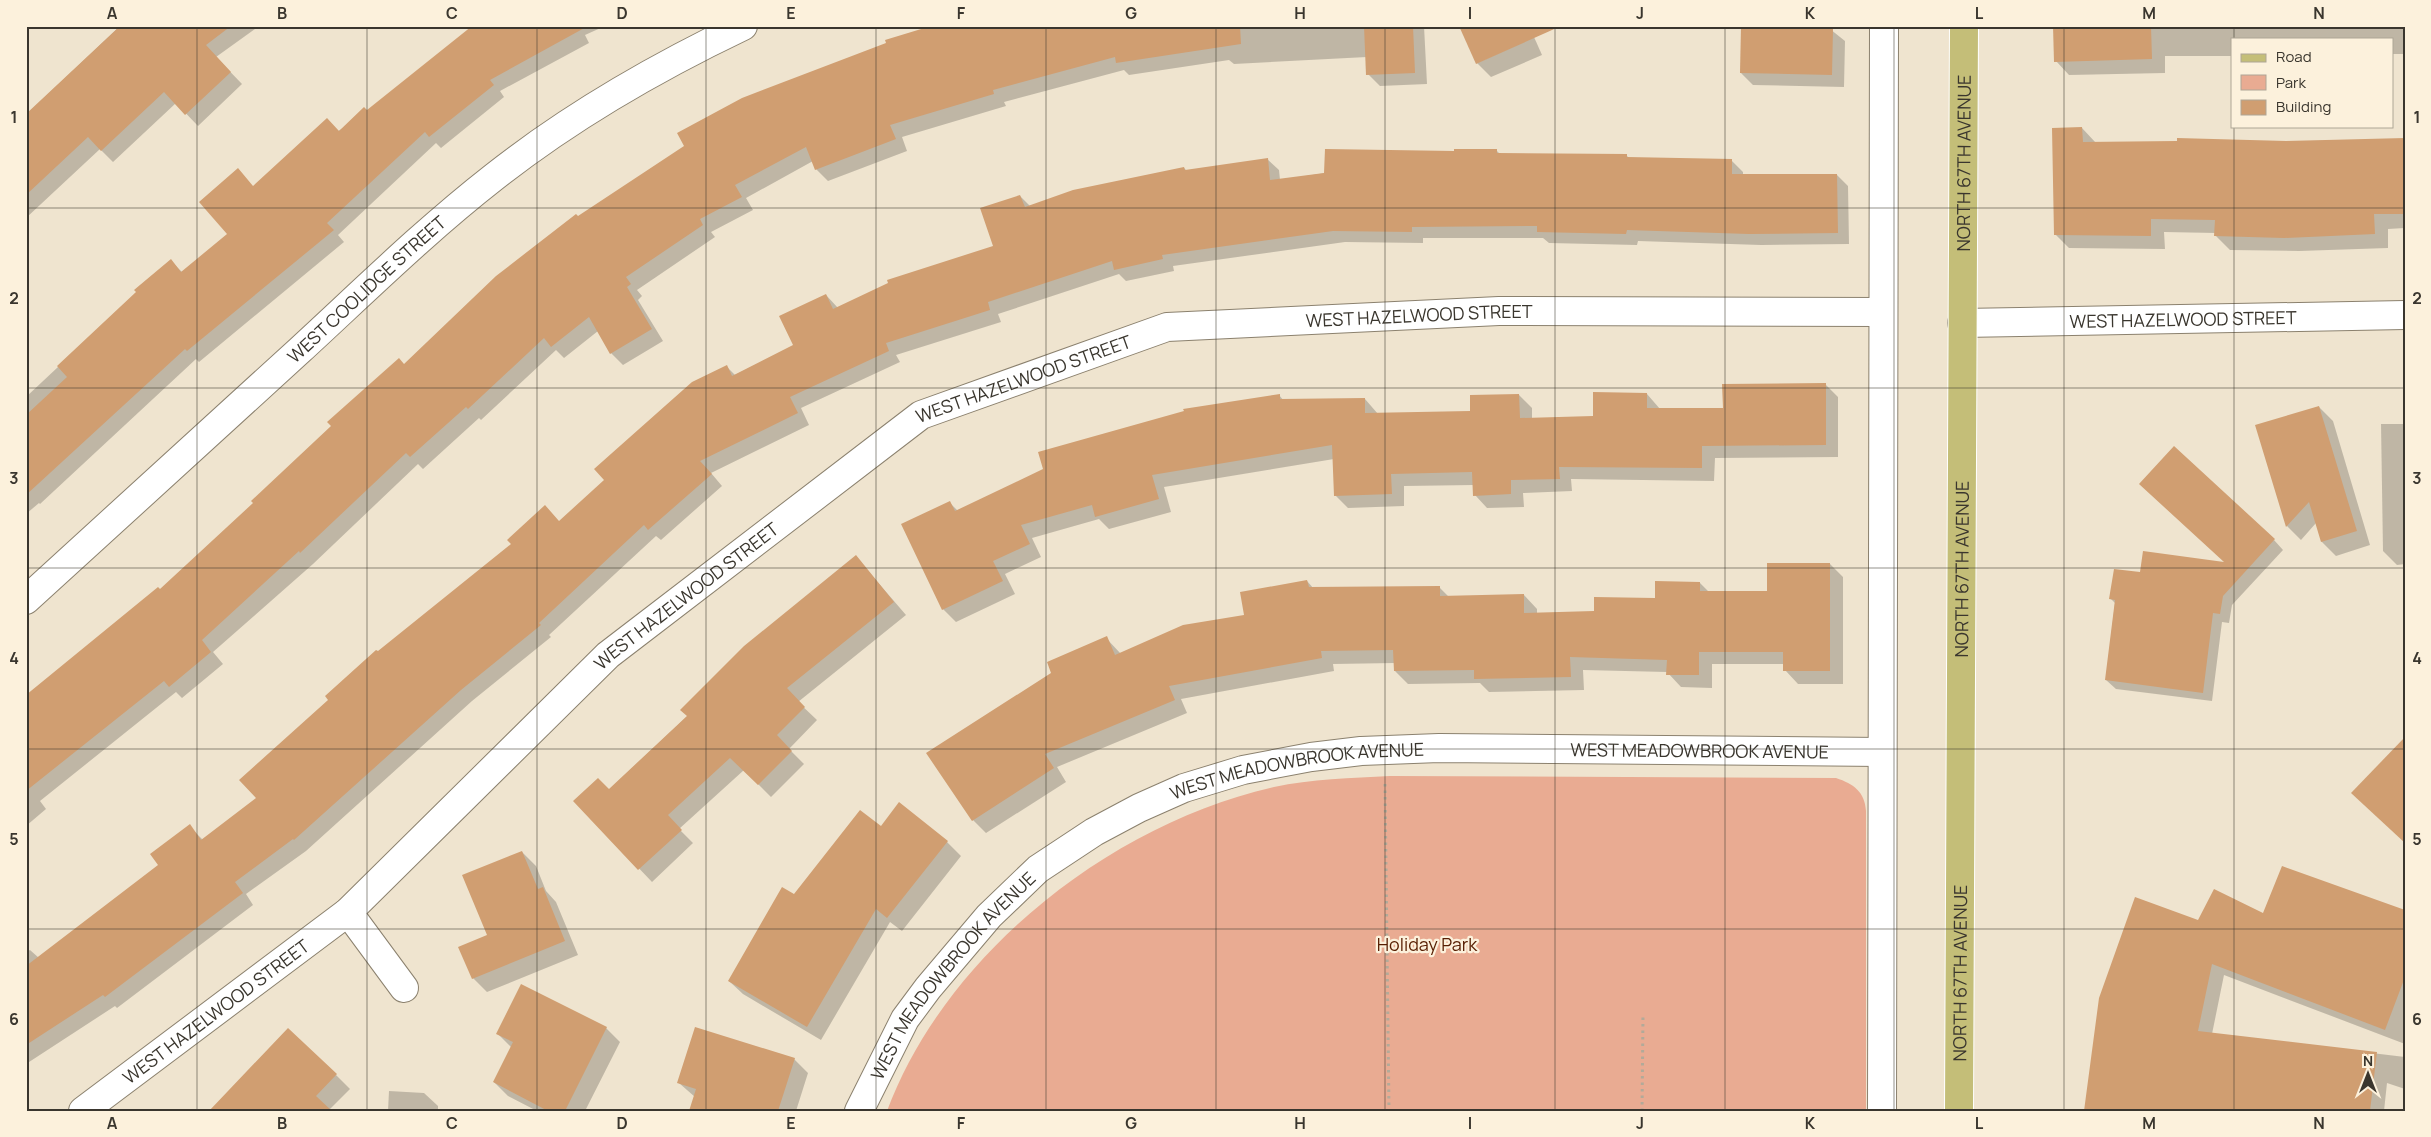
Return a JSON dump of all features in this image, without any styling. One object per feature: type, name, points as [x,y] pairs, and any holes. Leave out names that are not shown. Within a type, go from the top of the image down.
[{"type":"main road","name":"NORTH 67TH AVENUE","points":[[1959,1111],[1964,26]]},
{"type":"street","name":"WEST COOLIDGE STREET","points":[[26,600],[376,280],[494,177],[560,130],[620,91],[683,55],[743,26]]},
{"type":"street","points":[[1882,1111],[1884,26]]},
{"type":"street","name":"WEST HAZELWOOD STREET","points":[[83,1111],[348,912],[608,655],[921,415],[1167,327],[1499,311],[1884,312]]},
{"type":"street","name":"WEST HAZELWOOD STREET","points":[[1962,322],[2405,315]]},
{"type":"street","name":"WEST MEADOWBROOK AVENUE","points":[[859,1111],[905,1019],[928,988],[989,916],[1038,869],[1109,824],[1184,788],[1243,770],[1311,757],[1362,751],[1439,748],[1882,752]]},
{"type":"street","points":[[348,912],[404,988]]},
{"type":"path","points":[[1384,783],[1389,1111]]},
{"type":"path","points":[[1642,1111],[1643,1014]]},
{"type":"green space","name":"Holiday Park","points":[[1390,776],[1836,778],[1853,786],[1861,794],[1866,811],[1866,1111],[887,1111],[914,1053],[949,999],[992,949],[1042,904],[1095,864],[1153,831],[1213,805],[1288,784],[1332,779]]},
{"type":"building","points":[[120,26],[231,26],[206,45],[231,72],[185,115],[164,92],[101,151],[88,137],[26,195],[26,114]]},
{"type":"building","points":[[472,26],[588,26],[490,80],[494,85],[429,137],[425,132],[327,223],[334,230],[187,351],[185,349],[26,495],[26,415],[67,377],[57,366],[136,292],[134,290],[171,259],[181,272],[227,234],[199,202],[238,168],[253,186],[327,118],[339,131],[364,107],[367,110]]},
{"type":"building","points":[[931,26],[1240,26],[1241,44],[1116,63],[1115,57],[993,90],[994,94],[890,125],[896,139],[815,170],[806,147],[735,185],[742,197],[700,219],[703,225],[626,277],[631,284],[627,287],[652,329],[610,354],[589,317],[551,347],[544,338],[468,409],[466,407],[410,457],[406,453],[300,553],[299,551],[202,640],[211,652],[169,687],[164,681],[26,791],[26,695],[158,587],[160,589],[253,503],[251,501],[331,426],[327,422],[399,358],[404,364],[496,276],[576,214],[578,216],[684,146],[677,133],[742,98],[886,43],[885,40]]},
{"type":"building","points":[[1364,26],[1413,26],[1415,73],[1366,75]]},
{"type":"building","points":[[1459,26],[1561,26],[1476,64]]},
{"type":"building","points":[[1741,26],[1833,28],[1832,75],[1740,73]]},
{"type":"building","points":[[2053,26],[2151,26],[2152,59],[2054,62]]},
{"type":"building","points":[[2082,127],[2083,142],[2177,141],[2177,138],[2286,141],[2405,138],[2405,214],[2374,214],[2375,234],[2284,238],[2214,236],[2215,220],[2151,219],[2151,236],[2054,235],[2052,128]]},
{"type":"building","points":[[1325,149],[1454,151],[1454,149],[1497,149],[1497,153],[1627,154],[1627,157],[1732,159],[1732,174],[1837,174],[1838,233],[1749,234],[1627,230],[1626,234],[1537,232],[1537,226],[1412,227],[1412,232],[1333,231],[1162,255],[1163,259],[1114,270],[1112,261],[988,302],[990,310],[886,343],[889,351],[790,397],[798,413],[700,461],[712,474],[648,530],[644,525],[539,623],[541,625],[461,690],[294,840],[235,882],[243,893],[105,997],[103,995],[26,1045],[26,966],[158,865],[150,854],[190,824],[201,840],[256,798],[239,780],[328,700],[325,696],[376,650],[378,651],[511,544],[507,540],[545,505],[559,521],[604,480],[594,469],[692,382],[727,365],[732,376],[793,345],[779,316],[826,294],[833,309],[888,283],[887,280],[993,246],[980,208],[1020,195],[1025,207],[1073,190],[1184,167],[1185,170],[1268,158],[1270,180],[1324,173]]},
{"type":"building","points":[[1826,383],[1826,445],[1702,446],[1702,468],[1559,467],[1560,479],[1511,480],[1511,494],[1473,496],[1472,472],[1391,474],[1392,494],[1334,496],[1332,445],[1152,475],[1159,499],[1095,517],[1092,505],[1021,525],[1030,544],[993,561],[1003,581],[942,610],[901,524],[950,501],[955,511],[1043,469],[1038,452],[1184,411],[1183,409],[1280,394],[1280,399],[1365,398],[1365,413],[1470,411],[1470,395],[1519,394],[1520,418],[1593,416],[1593,392],[1647,393],[1647,408],[1723,408],[1722,384]]},
{"type":"building","points":[[2319,406],[2357,531],[2321,542],[2309,502],[2286,527],[2255,425]]},
{"type":"building","points":[[2174,446],[2275,539],[2223,596],[2220,614],[2213,613],[2203,693],[2105,680],[2115,600],[2109,599],[2114,569],[2140,572],[2143,551],[2224,562],[2139,484]]},
{"type":"building","points":[[856,555],[894,602],[787,688],[805,707],[777,735],[792,751],[758,785],[730,758],[668,815],[682,830],[638,870],[573,801],[598,778],[609,789],[687,716],[680,710],[744,646]]},
{"type":"building","points":[[1767,563],[1830,563],[1830,671],[1783,671],[1783,652],[1699,652],[1699,675],[1666,675],[1667,660],[1570,657],[1571,677],[1474,679],[1474,670],[1394,671],[1393,650],[1321,651],[1322,658],[1169,686],[1175,700],[1045,754],[1054,768],[972,821],[926,753],[1051,673],[1047,662],[1107,636],[1115,655],[1183,625],[1244,615],[1240,592],[1307,580],[1309,587],[1440,586],[1440,596],[1524,594],[1524,613],[1594,611],[1594,597],[1655,598],[1655,581],[1700,582],[1700,591],[1767,591]]},
{"type":"building","points":[[2405,737],[2405,843],[2351,793]]},
{"type":"building","points":[[899,802],[948,841],[887,918],[876,909],[807,1027],[728,981],[782,887],[794,894],[860,810],[881,826]]},
{"type":"building","points":[[522,851],[538,889],[543,887],[565,941],[472,979],[458,947],[487,935],[462,875]]},
{"type":"building","points":[[2282,866],[2405,910],[2405,977],[2385,1030],[2212,964],[2198,1031],[2377,1052],[2370,1111],[2084,1111],[2099,998],[2135,897],[2198,920],[2214,889],[2263,913]]},
{"type":"building","points":[[521,984],[607,1027],[565,1111],[548,1111],[493,1082],[513,1042],[496,1034]]},
{"type":"building","points":[[695,1027],[795,1058],[778,1111],[689,1111],[696,1089],[677,1083]]},
{"type":"building","points":[[288,1028],[337,1074],[316,1096],[332,1111],[209,1111]]}]
